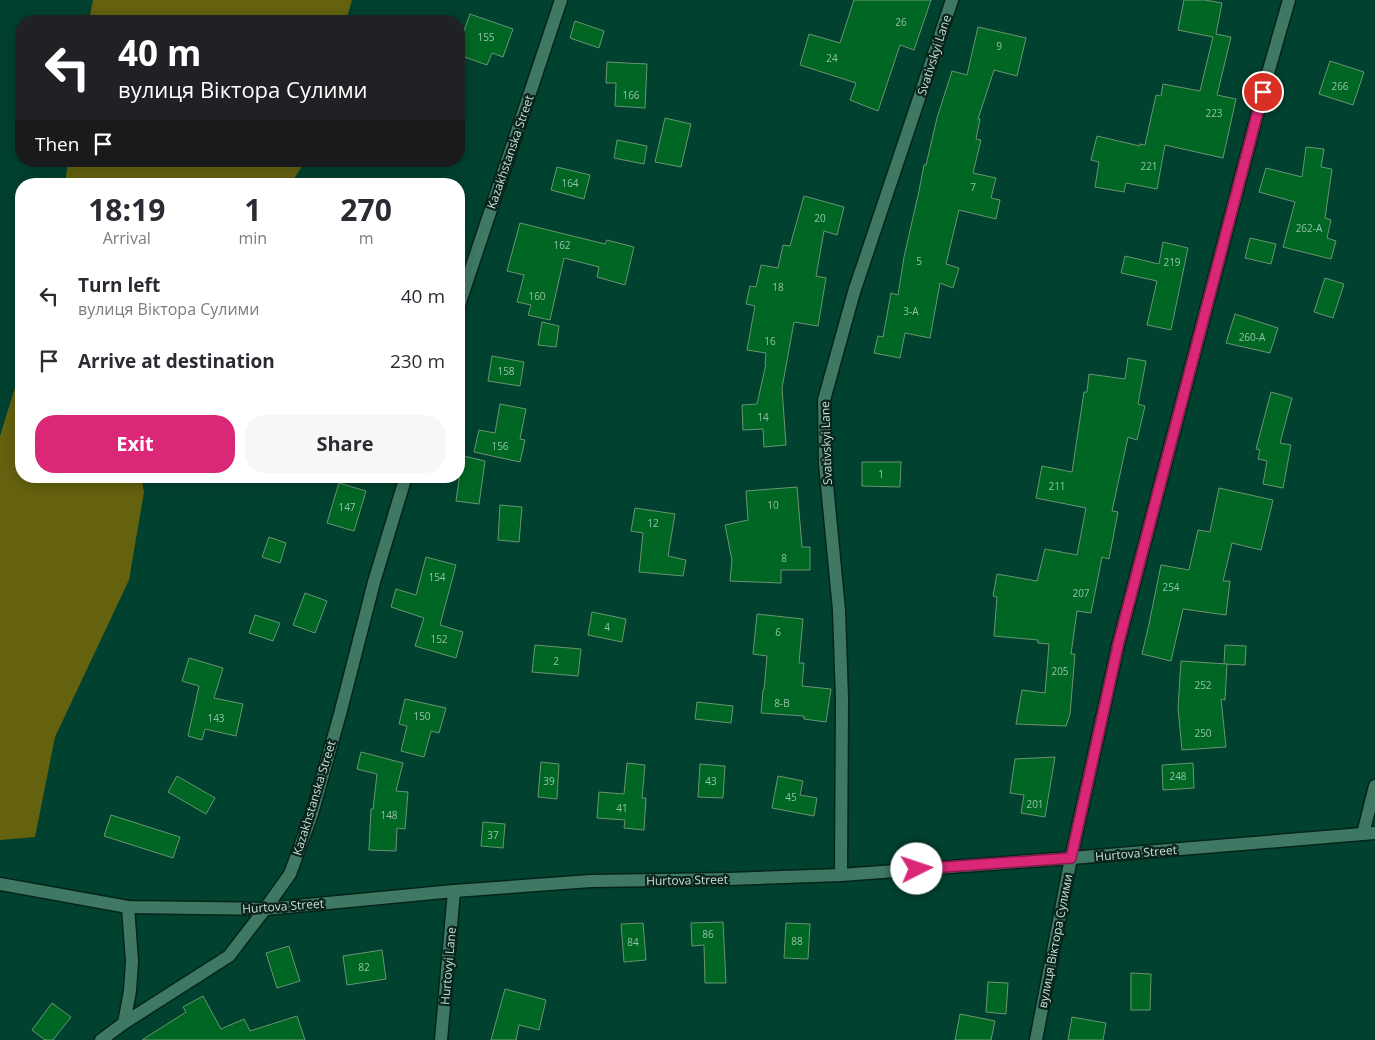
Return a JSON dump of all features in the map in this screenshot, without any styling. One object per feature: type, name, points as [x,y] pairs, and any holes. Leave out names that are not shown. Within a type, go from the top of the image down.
[{"type":"street","name":"Kazakhstanska Street","points":[[465,287],[561,0]]},
{"type":"street","name":"Svativskyi Lane","points":[[841,875],[842,699],[839,620],[825,464],[824,400],[854,292],[952,0]]},
{"type":"street","name":"вулиця Віктора Сулими","points":[[1036,1040],[1071,858],[1119,641],[1268,73],[1289,0]]},
{"type":"street","name":"Kazakhstanska Street","points":[[101,1040],[124,1023],[229,956],[290,874],[312,814],[374,582],[404,483]]},
{"type":"street","points":[[1369,833],[1375,786]]},
{"type":"street","name":"Hurtova Street","points":[[0,884],[128,907],[265,909],[592,880],[728,879],[841,875],[1369,833]]},
{"type":"street","name":"Hurtovyi Lane","points":[[441,1040],[454,891]]},
{"type":"street","points":[[124,1023],[130,991],[132,961],[128,907]]},
{"type":"shaded area","points":[[93,0],[352,0],[348,15],[90,15]]},
{"type":"shaded area","points":[[67,167],[301,167],[295,178],[66,178]]},
{"type":"shaded area","points":[[15,387],[15,483],[142,483],[144,492],[129,580],[55,737],[35,837],[0,840],[0,436]]},
{"type":"building","points":[[854,0],[931,0],[914,50],[900,45],[878,111],[850,100],[856,83],[800,65],[809,34],[840,43]]},
{"type":"building","points":[[1184,0],[1205,0],[1222,3],[1216,34],[1231,37],[1217,95],[1236,99],[1223,158],[1165,145],[1157,189],[1126,183],[1124,192],[1095,187],[1099,162],[1091,160],[1097,136],[1140,146],[1140,144],[1145,145],[1156,95],[1161,96],[1163,84],[1200,91],[1213,37],[1178,30]]},
{"type":"building","points":[[470,14],[513,29],[503,57],[492,53],[487,65],[465,57],[465,28]]},
{"type":"building","points":[[575,21],[604,31],[599,48],[570,38]]},
{"type":"building","points":[[978,27],[1026,38],[1017,76],[994,70],[978,119],[980,119],[976,139],[981,140],[973,173],[996,178],[991,198],[1000,200],[996,219],[959,210],[946,264],[959,268],[953,288],[940,283],[930,338],[905,333],[900,358],[874,353],[878,336],[883,337],[891,293],[898,295],[904,257],[924,165],[926,165],[937,118],[952,71],[967,75]]},
{"type":"building","points":[[1330,61],[1364,72],[1353,105],[1319,94]]},
{"type":"building","points":[[607,62],[647,64],[645,108],[615,106],[616,83],[606,83]]},
{"type":"building","points":[[665,118],[691,124],[681,167],[655,162]]},
{"type":"building","points":[[617,140],[647,146],[644,164],[614,158]]},
{"type":"building","points":[[1306,147],[1324,149],[1321,167],[1332,169],[1325,218],[1331,220],[1327,238],[1336,241],[1331,259],[1283,247],[1295,202],[1259,192],[1266,168],[1302,177]]},
{"type":"building","points":[[557,167],[590,175],[584,199],[551,190]]},
{"type":"building","points":[[804,196],[844,207],[837,235],[824,231],[816,276],[826,278],[818,326],[794,322],[782,388],[786,445],[764,447],[763,429],[743,430],[742,405],[757,404],[766,364],[766,353],[747,350],[755,306],[746,304],[750,286],[756,287],[761,265],[778,268],[783,245],[790,246]]},
{"type":"building","points":[[520,223],[605,244],[607,240],[634,247],[625,285],[597,277],[599,267],[564,258],[550,320],[528,315],[531,305],[517,302],[524,275],[507,271]]},
{"type":"building","points":[[1250,238],[1276,244],[1271,264],[1245,258]]},
{"type":"building","points":[[1163,242],[1188,248],[1171,330],[1147,325],[1157,281],[1121,273],[1125,256],[1159,264]]},
{"type":"building","points":[[1325,278],[1344,284],[1333,318],[1314,312]]},
{"type":"building","points":[[1235,314],[1278,328],[1270,353],[1226,343]]},
{"type":"building","points":[[542,322],[559,326],[556,347],[538,345]]},
{"type":"building","points":[[492,356],[524,362],[520,386],[488,381]]},
{"type":"building","points":[[1128,358],[1146,361],[1138,404],[1145,406],[1137,440],[1128,437],[1112,511],[1118,512],[1109,559],[1102,557],[1091,613],[1077,611],[1071,654],[1075,654],[1070,714],[1066,726],[1016,724],[1022,690],[1045,693],[1049,644],[1038,643],[1038,640],[994,636],[997,597],[993,596],[997,574],[1037,581],[1045,549],[1077,555],[1086,508],[1036,498],[1042,466],[1072,472],[1084,392],[1087,392],[1089,374],[1125,379]]},
{"type":"building","points":[[1271,392],[1292,398],[1280,443],[1291,445],[1283,488],[1263,484],[1267,461],[1258,459],[1260,450],[1256,449]]},
{"type":"building","points":[[500,404],[526,409],[520,439],[525,440],[520,462],[474,452],[479,430],[495,433]]},
{"type":"building","points":[[465,456],[485,461],[479,504],[456,501],[459,483],[465,483]]},
{"type":"building","points":[[862,462],[901,462],[900,487],[862,486]]},
{"type":"building","points":[[339,483],[366,491],[354,531],[327,523]]},
{"type":"building","points":[[797,487],[802,547],[810,547],[810,570],[781,570],[781,583],[730,581],[732,560],[725,525],[748,520],[746,491]]},
{"type":"building","points":[[1219,488],[1273,500],[1261,550],[1232,543],[1223,581],[1230,581],[1226,615],[1183,609],[1171,661],[1142,654],[1161,565],[1189,570],[1198,530],[1210,532]]},
{"type":"building","points":[[500,505],[522,507],[519,542],[498,540]]},
{"type":"building","points":[[635,508],[675,514],[668,556],[686,560],[683,576],[639,572],[643,533],[631,531]]},
{"type":"building","points":[[269,537],[286,543],[280,563],[262,557]]},
{"type":"building","points":[[426,557],[456,565],[440,625],[463,632],[456,658],[415,646],[424,618],[391,607],[396,589],[416,595]]},
{"type":"building","points":[[305,593],[327,601],[315,633],[293,625]]},
{"type":"building","points":[[592,612],[626,619],[622,642],[588,635]]},
{"type":"building","points":[[757,614],[803,619],[799,663],[804,663],[802,686],[831,689],[826,722],[804,719],[804,716],[761,713],[767,656],[753,654]]},
{"type":"building","points":[[255,615],[280,623],[273,641],[249,633]]},
{"type":"building","points":[[535,645],[581,649],[578,676],[532,672]]},
{"type":"building","points":[[1225,645],[1246,646],[1245,665],[1224,664]]},
{"type":"building","points":[[189,658],[223,668],[214,698],[243,704],[236,736],[205,729],[202,740],[188,736],[199,686],[182,681]]},
{"type":"building","points":[[1181,661],[1227,664],[1225,700],[1221,699],[1226,747],[1182,750],[1178,708]]},
{"type":"building","points":[[405,699],[446,708],[439,733],[431,731],[424,757],[401,751],[407,726],[399,724]]},
{"type":"building","points":[[697,702],[733,706],[731,723],[695,719]]},
{"type":"building","points":[[361,752],[403,763],[396,791],[408,792],[405,829],[397,828],[396,851],[369,850],[371,809],[373,809],[377,774],[357,769]]},
{"type":"building","points":[[1055,757],[1045,817],[1021,813],[1024,795],[1010,793],[1015,759]]},
{"type":"building","points":[[541,762],[559,764],[557,799],[538,797]]},
{"type":"building","points":[[627,763],[645,765],[642,798],[646,798],[644,830],[624,828],[625,820],[597,818],[599,792],[624,794]]},
{"type":"building","points":[[1193,763],[1194,788],[1163,790],[1162,765]]},
{"type":"building","points":[[700,764],[725,766],[723,798],[698,797]]},
{"type":"building","points":[[177,776],[215,798],[206,814],[168,792]]},
{"type":"building","points":[[778,776],[803,781],[800,795],[817,798],[814,816],[772,808]]},
{"type":"building","points":[[111,815],[180,837],[173,858],[104,836]]},
{"type":"building","points":[[483,822],[505,824],[503,848],[481,846]]},
{"type":"building","points":[[723,922],[726,983],[705,983],[704,945],[692,946],[691,923]]},
{"type":"building","points":[[643,923],[646,960],[624,962],[621,924]]},
{"type":"building","points":[[786,923],[810,924],[808,959],[784,958]]},
{"type":"building","points":[[289,946],[300,981],[277,988],[266,953]]},
{"type":"building","points":[[382,950],[386,979],[347,985],[343,956]]},
{"type":"building","points":[[1131,973],[1151,974],[1150,1010],[1131,1010]]},
{"type":"building","points":[[988,982],[1008,983],[1006,1014],[986,1012]]},
{"type":"building","points":[[505,989],[546,1000],[539,1030],[519,1025],[516,1040],[491,1040]]},
{"type":"building","points":[[203,996],[221,1029],[244,1019],[250,1031],[297,1016],[305,1040],[142,1040],[186,1012],[183,1007]]},
{"type":"building","points":[[52,1003],[71,1017],[53,1040],[45,1040],[32,1030]]},
{"type":"building","points":[[960,1014],[995,1021],[991,1040],[955,1040]]},
{"type":"building","points":[[1072,1017],[1106,1023],[1103,1040],[1068,1040]]},
{"type":"route","points":[[917,869],[1071,858],[1119,641],[1263,92]]}]
